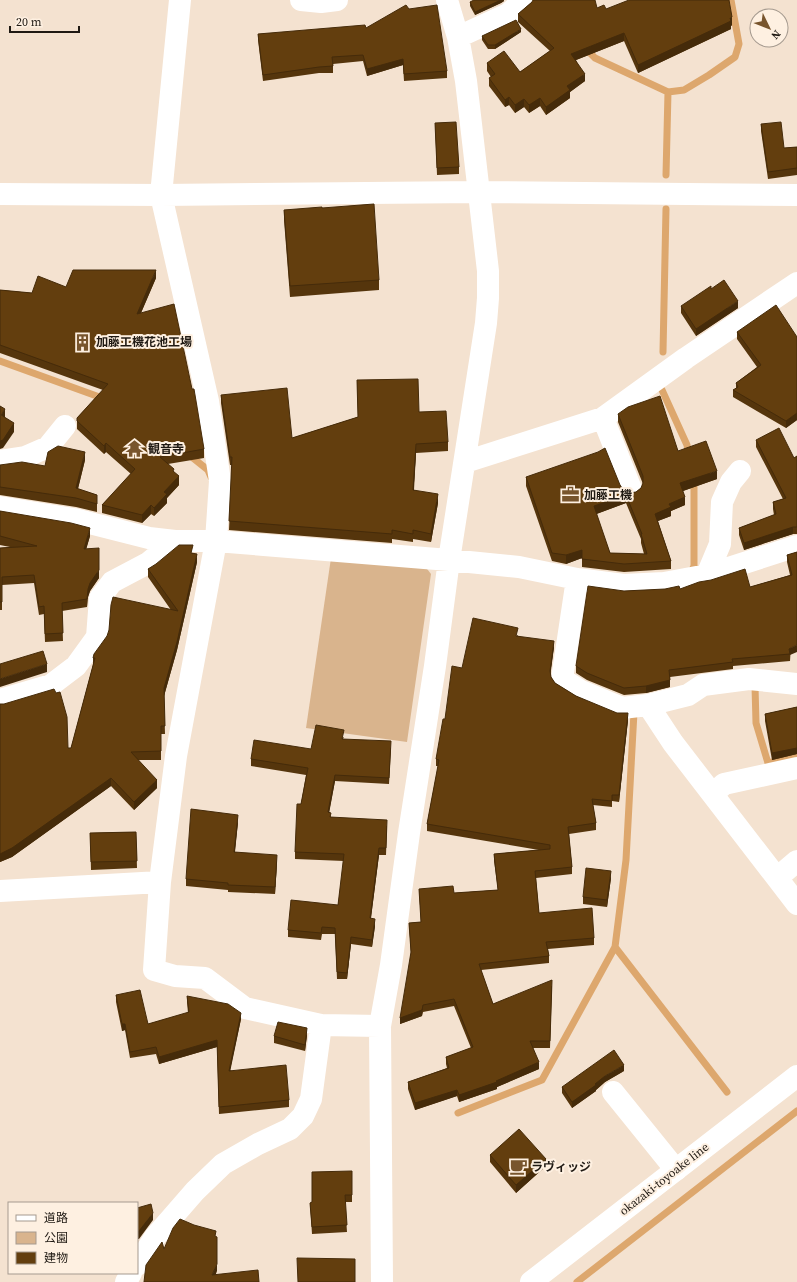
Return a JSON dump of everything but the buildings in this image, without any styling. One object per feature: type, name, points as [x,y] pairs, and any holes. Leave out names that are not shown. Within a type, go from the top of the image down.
[{"type":"street","points":[[180,0],[161,195],[208,401],[220,481],[216,541],[176,756],[160,882],[154,970],[175,976],[205,978],[245,1008],[321,1025],[380,1026]]},
{"type":"street","points":[[301,0],[321,2],[337,0]]},
{"type":"street","points":[[382,1282],[380,1026],[391,965],[449,560],[486,323],[488,298],[488,271],[466,81],[458,37],[447,0]]},
{"type":"street","points":[[458,37],[508,14],[524,0]]},
{"type":"street","points":[[0,194],[161,195],[479,192],[797,195]]},
{"type":"street","points":[[465,462],[603,418],[686,358],[797,283]]},
{"type":"street","points":[[603,418],[631,490]]},
{"type":"street","points":[[0,461],[25,457],[48,447],[65,426]]},
{"type":"street","points":[[706,576],[720,544],[722,502],[731,482],[740,471]]},
{"type":"street","points":[[0,507],[74,518],[149,538],[216,541],[449,560],[519,567],[577,580],[624,585],[670,582],[706,576],[797,546]]},
{"type":"street","points":[[0,700],[51,685],[76,666],[98,637],[100,598],[112,582],[148,563],[174,540]]},
{"type":"street","points":[[577,580],[562,679],[581,691],[622,708],[648,705],[688,695],[703,685],[749,679],[797,684]]},
{"type":"street","points":[[648,705],[673,743],[797,904]]},
{"type":"street","points":[[713,794],[724,784],[797,768]]},
{"type":"street","points":[[777,878],[797,861]]},
{"type":"street","points":[[1,889],[160,882]]},
{"type":"street","points":[[138,1264],[156,1237],[195,1191],[224,1164],[258,1144],[290,1129],[303,1116],[311,1099],[321,1025]]},
{"type":"street","name":"okazaki-toyoake line","points":[[531,1282],[797,1076]]},
{"type":"street","points":[[613,1092],[676,1170]]},
{"type":"green space","points":[[331,558],[424,565],[431,574],[407,742],[306,728]]},
{"type":"waterway","points":[[668,92],[684,90],[735,57],[739,44],[731,0]]},
{"type":"waterway","points":[[585,48],[595,58],[668,92],[666,175]]},
{"type":"waterway","points":[[663,352],[666,209]]},
{"type":"waterway","points":[[0,361],[105,399]]},
{"type":"waterway","points":[[662,390],[687,445],[689,456]]},
{"type":"waterway","points":[[188,454],[208,470],[211,477]]},
{"type":"waterway","points":[[690,574],[694,566],[694,477]]},
{"type":"waterway","points":[[752,686],[755,686],[756,723],[768,763],[797,757]]},
{"type":"waterway","points":[[458,1113],[542,1080],[615,947],[626,860],[634,712]]},
{"type":"waterway","points":[[615,947],[727,1092]]},
{"type":"waterway","points":[[577,1282],[797,1111]]},
{"type":"place","name":"加藤工機花池工場","points":[[83,342]]},
{"type":"place","name":"観音寺","points":[[135,449]]},
{"type":"place","name":"加藤工機","points":[[571,495]]},
{"type":"place","name":"ラヴィッジ","points":[[518,1167]]}]
